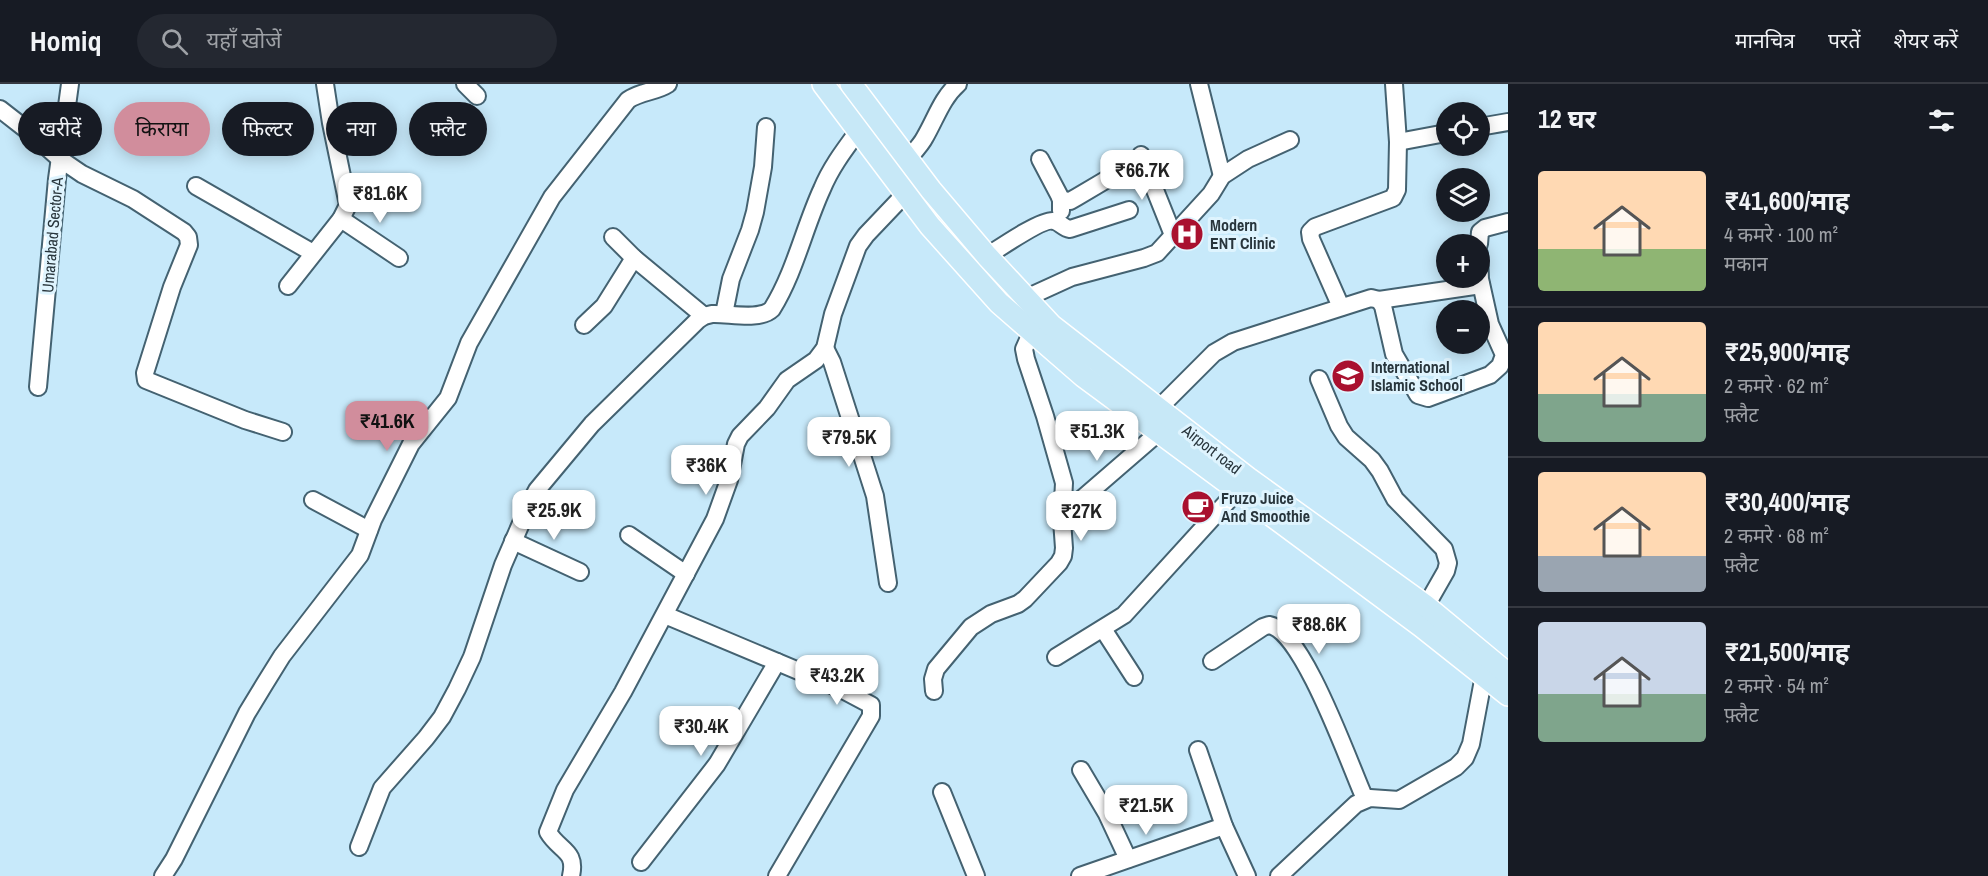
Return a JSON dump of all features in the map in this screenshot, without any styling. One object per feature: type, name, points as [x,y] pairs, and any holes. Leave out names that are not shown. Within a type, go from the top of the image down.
[{"type":"main road","points":[[823,84],[930,226],[999,303],[1083,376],[1158,433],[1243,485],[1508,695]]},
{"type":"main road","name":"Airport road","points":[[851,84],[907,160],[987,256],[1051,326],[1159,408],[1243,485],[1426,606],[1508,674]]},
{"type":"street","name":"Umarabad Sector-A","points":[[38,387],[61,135],[70,84]]},
{"type":"street","points":[[288,286],[347,211],[348,200],[325,84]]},
{"type":"street","points":[[163,876],[184,840],[247,713],[282,656],[360,555],[369,530],[411,444],[447,398],[469,342],[552,197],[628,100],[640,93],[657,90],[668,84]]},
{"type":"street","points":[[907,160],[924,140],[941,105],[958,84]]},
{"type":"street","points":[[1199,84],[1222,176]]},
{"type":"street","points":[[1341,307],[1310,232],[1315,227],[1393,198],[1397,190],[1398,142],[1394,84]]},
{"type":"street","points":[[0,109],[26,128],[60,159],[82,174],[133,199],[184,232],[188,237],[189,245],[172,287],[145,373],[146,380],[245,420],[283,432]]},
{"type":"street","points":[[1490,125],[1508,122]]},
{"type":"street","points":[[724,314],[731,279],[755,212],[763,167],[766,127]]},
{"type":"street","points":[[359,847],[382,788],[426,738],[458,690],[513,541],[537,490],[563,457],[616,399],[704,316],[724,314],[758,316],[767,314],[772,309],[797,255],[822,188],[859,130]]},
{"type":"street","points":[[1398,142],[1436,135]]},
{"type":"street","points":[[1026,298],[1072,277],[1154,255],[1211,194],[1222,176],[1248,159],[1290,140]]},
{"type":"street","points":[[1141,155],[1173,235]]},
{"type":"street","points":[[1040,159],[1061,200],[1060,224]]},
{"type":"street","points":[[1061,200],[1070,201],[1126,168]]},
{"type":"street","points":[[196,186],[314,253]]},
{"type":"street","points":[[571,876],[573,861],[571,856],[548,832],[565,790],[623,692],[715,519],[723,500],[736,444],[740,436],[767,408],[787,380],[816,360],[825,348],[833,314],[858,246],[905,194]]},
{"type":"street","points":[[987,256],[1050,220],[1070,229],[1129,210]]},
{"type":"street","points":[[341,219],[399,258]]},
{"type":"street","points":[[1480,234],[1485,228],[1508,222]]},
{"type":"street","points":[[613,237],[634,258],[704,316]]},
{"type":"street","points":[[584,325],[604,306],[623,272],[634,258]]},
{"type":"street","points":[[1159,408],[1222,347],[1371,298],[1379,300],[1461,288]]},
{"type":"street","points":[[1379,300],[1385,311],[1394,354],[1413,388],[1423,398],[1428,398],[1490,375],[1500,366],[1504,354],[1490,324],[1482,288]]},
{"type":"street","points":[[934,691],[933,679],[936,669],[970,627],[991,614],[1025,599],[1063,556],[1064,483],[1024,349],[1032,332]]},
{"type":"street","points":[[825,348],[832,362],[875,495],[888,583]]},
{"type":"street","points":[[1319,379],[1346,437],[1372,460],[1395,499],[1444,549],[1448,563],[1446,571],[1426,606]]},
{"type":"street","points":[[1062,520],[1084,497],[1158,433]]},
{"type":"street","points":[[1056,657],[1124,615],[1243,485]]},
{"type":"street","points":[[313,500],[369,530]]},
{"type":"street","points":[[628,535],[686,574]]},
{"type":"street","points":[[513,541],[580,572]]},
{"type":"street","points":[[665,615],[871,705],[871,716],[777,876]]},
{"type":"street","points":[[1212,661],[1263,627],[1275,626],[1281,630],[1312,674],[1365,799]]},
{"type":"street","points":[[1103,628],[1134,676]]},
{"type":"street","points":[[641,862],[713,770],[777,662]]},
{"type":"street","points":[[1279,876],[1356,804],[1370,798],[1399,800],[1456,767],[1465,758],[1471,744],[1484,675]]},
{"type":"street","points":[[1198,750],[1224,826],[1247,876]]},
{"type":"street","points":[[1081,770],[1107,814],[1128,859]]},
{"type":"street","points":[[942,792],[976,876]]},
{"type":"street","points":[[1080,876],[1224,826]]},
{"type":"place","name":"Modern ENT Clinic","points":[[1187,234]]},
{"type":"place","name":"International Islamic School","points":[[1348,376]]},
{"type":"place","name":"Fruzo Juice And Smoothie","points":[[1198,507]]}]
